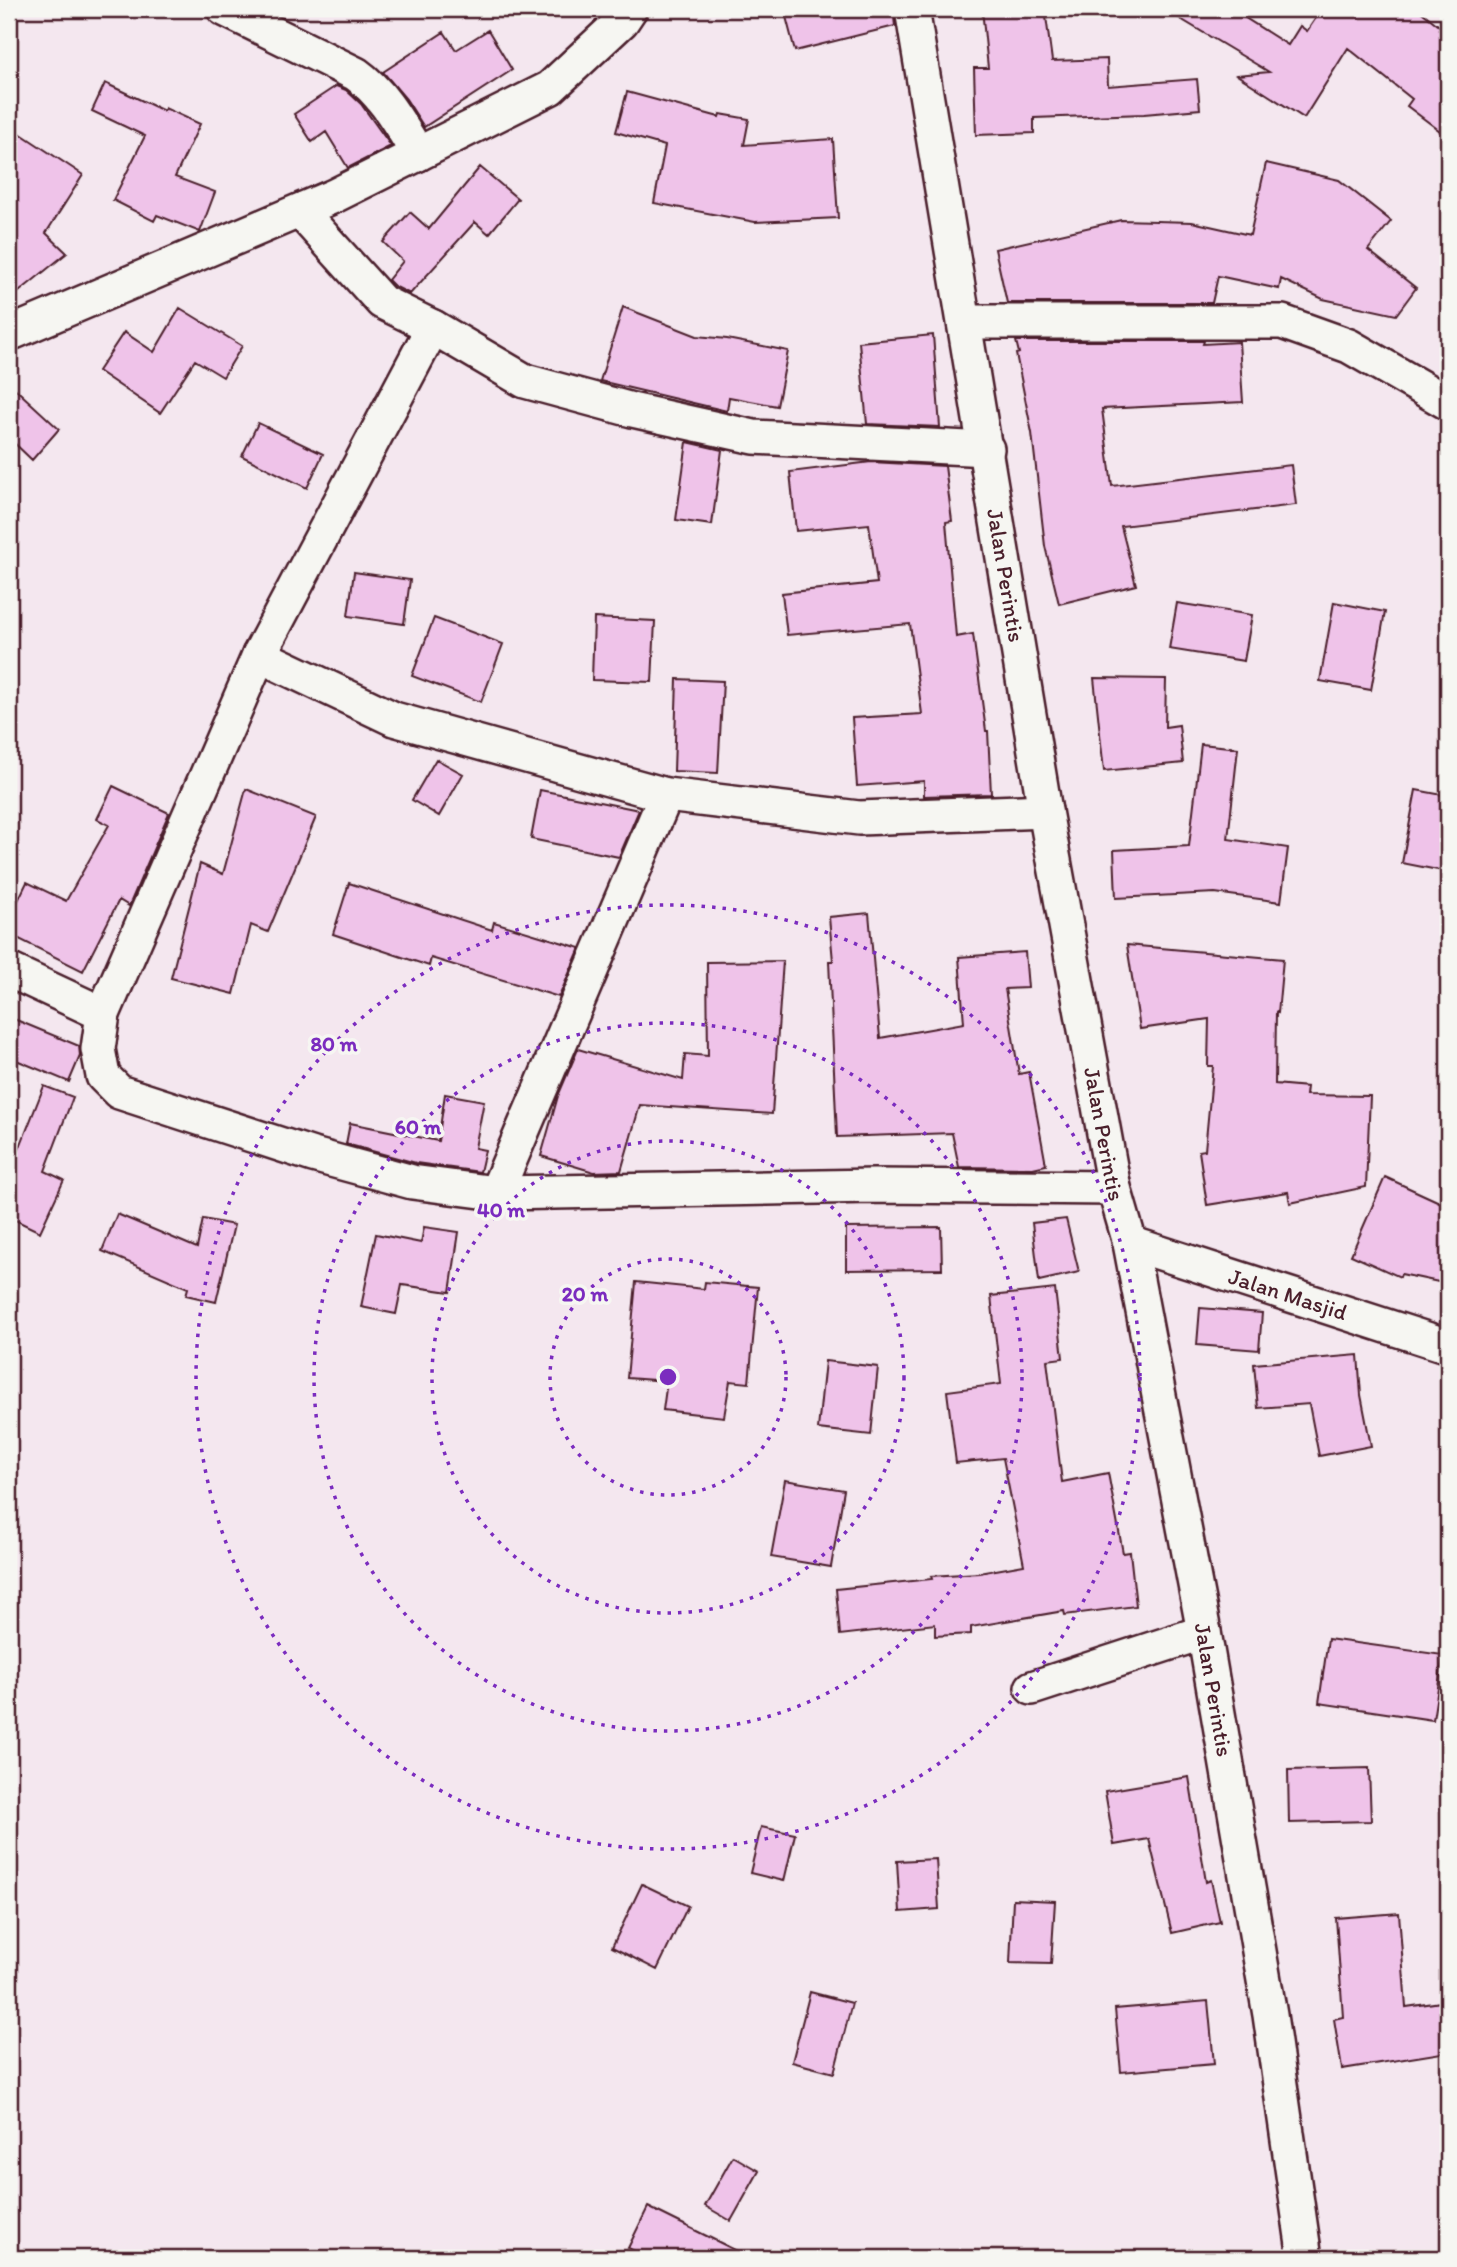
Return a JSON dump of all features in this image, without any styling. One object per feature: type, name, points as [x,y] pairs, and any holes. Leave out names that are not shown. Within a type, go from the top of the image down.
[{"type":"street","points":[[224,9],[356,74],[371,85],[418,154]]},
{"type":"street","points":[[9,334],[334,196],[550,88],[622,21],[630,9]]},
{"type":"street","name":"Jalan Perintis","points":[[912,9],[1045,811],[1114,1188],[1130,1243],[1204,1632],[1270,2015],[1305,2258]]},
{"type":"street","points":[[300,211],[382,302],[433,327],[525,381],[632,410],[754,436],[987,449]]},
{"type":"street","points":[[966,322],[1282,322],[1349,346],[1448,403]]},
{"type":"street","points":[[433,327],[258,655],[103,1014],[98,1049],[103,1076],[119,1092],[313,1155],[412,1182],[496,1193],[874,1186],[1114,1188]]},
{"type":"street","points":[[258,655],[394,719],[666,795],[859,818],[1045,811]]},
{"type":"street","points":[[496,1193],[666,795]]},
{"type":"street","points":[[9,970],[103,1014]]},
{"type":"street","name":"Jalan Masjid","points":[[1130,1243],[1448,1346]]},
{"type":"street","points":[[1032,1688],[1204,1632]]},
{"type":"building","points":[[784,9],[893,9],[895,26],[795,51]]},
{"type":"building","points":[[982,9],[1045,9],[1052,61],[1107,59],[1108,86],[1197,79],[1200,109],[1034,118],[1034,133],[976,135],[974,68],[988,68]]},
{"type":"building","points":[[1164,9],[1231,9],[1288,45],[1300,26],[1307,31],[1322,9],[1418,9],[1448,33],[1448,137],[1407,106],[1412,99],[1348,48],[1304,118],[1237,75],[1269,72]]},
{"type":"building","points":[[488,30],[512,70],[424,127],[406,99],[383,72],[444,32],[456,50]]},
{"type":"building","points":[[105,83],[164,111],[165,108],[200,124],[175,177],[215,192],[200,232],[157,215],[154,221],[113,200],[145,136],[92,111]]},
{"type":"building","points":[[336,86],[346,90],[361,104],[391,146],[348,168],[326,132],[312,142],[294,114]]},
{"type":"building","points":[[627,92],[719,117],[720,114],[749,119],[744,145],[833,139],[838,218],[755,222],[654,203],[665,146],[616,132]]},
{"type":"building","points":[[9,126],[83,175],[46,233],[67,253],[9,300]]},
{"type":"building","points":[[1266,163],[1339,180],[1391,221],[1368,250],[1416,288],[1396,315],[1323,299],[1281,279],[1279,289],[1218,276],[1212,303],[1007,303],[995,249],[1121,220],[1192,222],[1250,235]]},
{"type":"building","points":[[480,167],[518,199],[489,234],[475,222],[410,294],[394,286],[388,280],[403,261],[383,242],[410,212],[429,229]]},
{"type":"building","points":[[623,307],[697,336],[788,351],[777,406],[729,397],[727,411],[600,381]]},
{"type":"building","points":[[180,308],[242,346],[223,377],[195,360],[160,413],[98,371],[124,332],[154,352]]},
{"type":"building","points":[[933,335],[940,427],[867,424],[859,342]]},
{"type":"building","points":[[1016,341],[1204,341],[1203,344],[1239,342],[1243,402],[1102,409],[1112,486],[1291,465],[1296,505],[1121,526],[1136,585],[1059,604],[1045,546],[1032,433],[1016,354],[1019,353]]},
{"type":"building","points":[[9,383],[59,429],[32,460],[9,438]]},
{"type":"building","points":[[258,423],[323,454],[307,488],[242,456]]},
{"type":"building","points":[[687,442],[722,450],[712,525],[676,520]]},
{"type":"building","points":[[871,462],[945,466],[952,521],[946,522],[956,637],[973,634],[988,731],[991,794],[924,796],[924,781],[857,786],[852,718],[922,714],[910,624],[787,635],[782,593],[877,583],[869,524],[796,531],[790,472]]},
{"type":"building","points":[[354,572],[410,580],[404,624],[348,616]]},
{"type":"building","points":[[1334,602],[1385,612],[1371,690],[1320,681]]},
{"type":"building","points":[[1177,603],[1252,615],[1244,661],[1169,649]]},
{"type":"building","points":[[434,618],[503,644],[481,702],[412,676]]},
{"type":"building","points":[[594,618],[655,621],[652,682],[592,680]]},
{"type":"building","points":[[1094,678],[1166,679],[1165,727],[1179,725],[1183,763],[1104,771]]},
{"type":"building","points":[[677,679],[723,681],[718,773],[674,771]]},
{"type":"building","points":[[1201,744],[1238,748],[1228,839],[1288,848],[1281,902],[1215,893],[1116,898],[1114,850],[1189,846]]},
{"type":"building","points":[[436,759],[463,774],[439,816],[412,800]]},
{"type":"building","points":[[113,786],[169,813],[129,906],[119,900],[83,971],[9,934],[9,919],[27,882],[66,901],[109,825],[97,819]]},
{"type":"building","points":[[246,789],[316,817],[268,932],[251,925],[234,994],[171,978],[200,864],[223,874]]},
{"type":"building","points":[[540,790],[639,810],[619,857],[531,839]]},
{"type":"building","points":[[1416,790],[1448,796],[1448,872],[1402,863]]},
{"type":"building","points":[[349,883],[492,930],[494,922],[580,948],[559,997],[431,958],[429,966],[333,934]]},
{"type":"building","points":[[869,913],[880,1038],[964,1023],[959,957],[1025,952],[1028,988],[1005,989],[1019,1074],[1029,1072],[1046,1165],[1033,1168],[959,1167],[952,1133],[837,1137],[829,961],[833,961],[829,917]]},
{"type":"building","points":[[1127,945],[1283,959],[1278,1013],[1276,1012],[1275,1084],[1307,1087],[1306,1095],[1370,1096],[1366,1187],[1290,1203],[1288,1192],[1207,1205],[1199,1151],[1205,1150],[1213,1066],[1208,1066],[1209,1019],[1140,1029]]},
{"type":"building","points":[[783,961],[772,1114],[640,1105],[621,1171],[594,1172],[541,1156],[558,1096],[578,1049],[683,1080],[685,1054],[708,1056],[707,962]]},
{"type":"building","points":[[9,1017],[79,1046],[80,1056],[69,1082],[9,1057]]},
{"type":"building","points":[[44,1086],[73,1097],[45,1171],[64,1180],[40,1232],[9,1217],[9,1154],[16,1157]]},
{"type":"building","points":[[445,1094],[484,1101],[475,1148],[485,1150],[480,1172],[416,1163],[346,1144],[350,1123],[438,1141]]},
{"type":"building","points":[[1385,1177],[1448,1206],[1448,1284],[1401,1274],[1400,1277],[1351,1255]]},
{"type":"building","points":[[117,1214],[197,1248],[203,1219],[234,1225],[216,1302],[186,1295],[188,1288],[102,1251]]},
{"type":"building","points":[[1066,1219],[1079,1272],[1039,1281],[1032,1223]]},
{"type":"building","points":[[424,1227],[459,1232],[450,1292],[402,1285],[396,1314],[361,1307],[376,1234],[421,1243]]},
{"type":"building","points":[[941,1227],[942,1269],[846,1270],[846,1228]]},
{"type":"building","points":[[636,1282],[704,1289],[705,1282],[758,1287],[749,1383],[730,1381],[724,1417],[663,1410],[667,1381],[627,1378]]},
{"type":"building","points":[[1055,1289],[1063,1358],[1047,1360],[1062,1482],[1108,1473],[1123,1553],[1130,1552],[1136,1606],[1065,1615],[1064,1611],[971,1627],[971,1634],[935,1636],[935,1624],[840,1635],[836,1589],[932,1579],[931,1576],[979,1573],[1024,1565],[1003,1458],[956,1463],[947,1391],[1001,1384],[991,1296]]},
{"type":"building","points":[[1200,1308],[1262,1313],[1259,1350],[1197,1345]]},
{"type":"building","points":[[1358,1355],[1361,1395],[1371,1446],[1319,1456],[1309,1404],[1258,1408],[1254,1364]]},
{"type":"building","points":[[825,1361],[878,1367],[871,1435],[818,1429]]},
{"type":"building","points":[[785,1480],[844,1490],[831,1567],[771,1557]]},
{"type":"building","points":[[1328,1639],[1443,1655],[1433,1720],[1319,1703]]},
{"type":"building","points":[[1369,1768],[1371,1821],[1289,1823],[1288,1770]]},
{"type":"building","points":[[1189,1777],[1206,1882],[1211,1880],[1220,1922],[1172,1933],[1149,1839],[1114,1845],[1105,1791]]},
{"type":"building","points":[[761,1827],[795,1834],[784,1881],[750,1873]]},
{"type":"building","points":[[936,1859],[939,1909],[900,1912],[897,1861]]},
{"type":"building","points":[[642,1884],[688,1906],[657,1970],[612,1947]]},
{"type":"building","points":[[1013,1899],[1055,1901],[1051,1964],[1010,1963]]},
{"type":"building","points":[[1399,1913],[1406,2007],[1448,2001],[1448,2052],[1342,2069],[1334,2019],[1343,2017],[1336,1918]]},
{"type":"building","points":[[810,1992],[852,2003],[834,2073],[792,2062]]},
{"type":"building","points":[[1208,2001],[1214,2064],[1121,2072],[1115,2009]]},
{"type":"building","points":[[733,2156],[759,2171],[731,2221],[705,2206]]},
{"type":"building","points":[[648,2207],[751,2258],[649,2258],[628,2248]]}]
